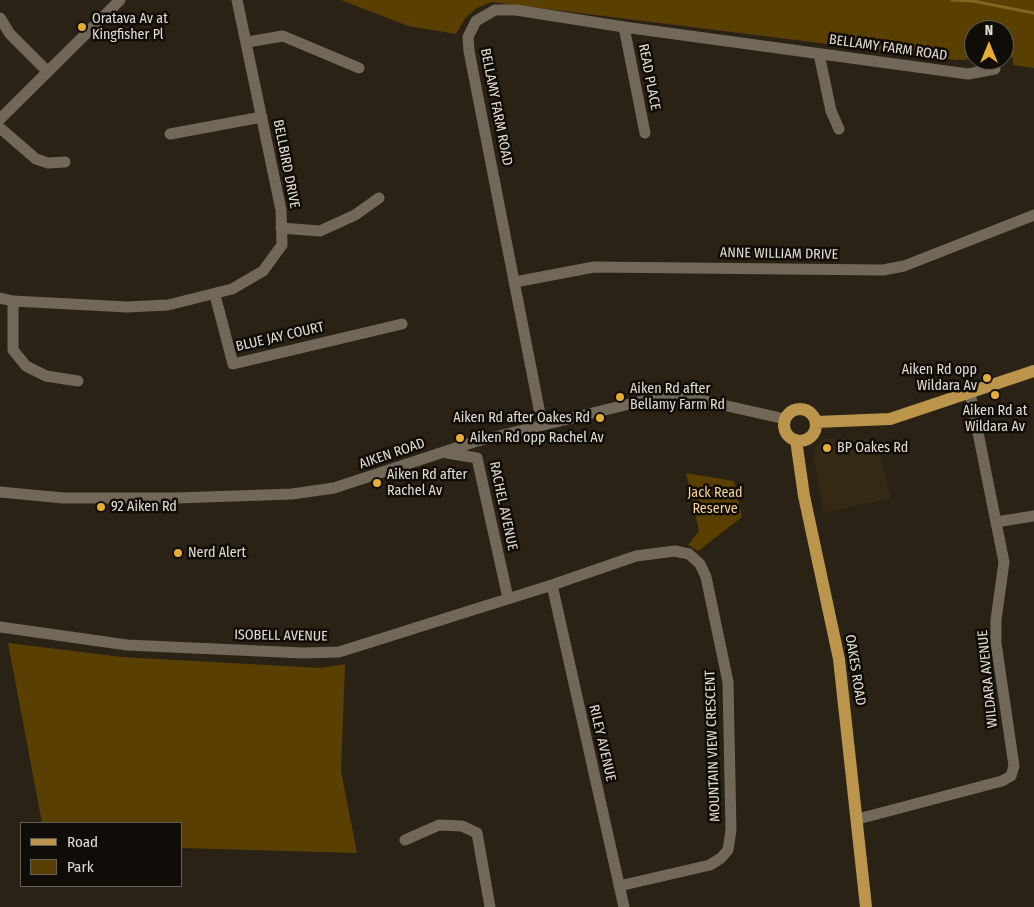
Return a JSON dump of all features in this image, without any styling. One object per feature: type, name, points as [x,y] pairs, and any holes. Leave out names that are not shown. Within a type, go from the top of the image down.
[{"type":"main road","points":[[816,422],[890,419],[1034,371]]},
{"type":"main road","points":[[800,409],[810,413],[816,422],[812,436],[802,441],[791,438],[785,430],[785,419],[789,413],[800,409]]},
{"type":"main road","name":"OAKES ROAD","points":[[796,440],[804,496],[839,659],[858,819],[866,907]]},
{"type":"street","points":[[0,119],[120,0]]},
{"type":"street","name":"BELLBIRD DRIVE","points":[[0,298],[13,301],[127,308],[168,305],[215,295],[263,271],[282,245],[281,210],[237,0]]},
{"type":"street","name":"BELLAMY FARM ROAD","points":[[542,424],[469,50],[468,37],[470,29],[476,21],[495,10],[516,10],[624,27],[968,74],[990,70]]},
{"type":"street","points":[[0,18],[10,34],[47,71]]},
{"type":"street","name":"READ PLACE","points":[[624,27],[645,133]]},
{"type":"street","points":[[247,42],[283,36],[359,68]]},
{"type":"street","points":[[819,54],[831,111],[839,129]]},
{"type":"street","points":[[170,134],[262,117]]},
{"type":"street","points":[[0,128],[36,159],[48,162],[65,162]]},
{"type":"street","points":[[281,228],[320,231],[355,215],[379,198]]},
{"type":"street","name":"ANNE WILLIAM DRIVE","points":[[515,282],[594,267],[883,270],[904,266],[1034,215]]},
{"type":"street","name":"BLUE JAY COURT","points":[[215,295],[233,364],[402,324]]},
{"type":"street","points":[[13,301],[13,350],[26,366],[46,376],[78,381]]},
{"type":"street","name":"WILDARA AVENUE","points":[[858,819],[1002,781],[1011,776],[1014,766],[996,642],[996,620],[1004,562],[970,393]]},
{"type":"street","name":"AIKEN ROAD","points":[[0,492],[39,497],[177,498],[292,494],[334,488],[440,453],[542,424],[644,399],[666,397],[692,398],[785,419]]},
{"type":"street","name":"RACHEL AVENUE","points":[[440,453],[463,454],[477,458],[508,598]]},
{"type":"street","points":[[996,522],[1034,516]]},
{"type":"street","name":"MOUNTAIN VIEW CRESCENT","points":[[552,585],[636,556],[675,551],[689,554],[700,564],[706,577],[719,631],[728,682],[731,830],[728,850],[721,858],[710,865],[619,886]]},
{"type":"street","name":"ISOBELL AVENUE","points":[[0,627],[127,645],[303,653],[339,652],[552,585]]},
{"type":"street","name":"RILEY AVENUE","points":[[552,585],[624,907]]},
{"type":"street","points":[[405,840],[439,825],[462,826],[477,833],[490,907]]},
{"type":"shaded area","points":[[825,439],[876,439],[891,498],[824,513],[813,457],[816,446]]},
{"type":"green space","points":[[341,0],[1034,0],[1034,68],[1014,65],[1014,20],[964,20],[964,60],[491,2],[477,8],[466,17],[456,34],[408,26]]},
{"type":"green space","name":"Jack Read Reserve","points":[[686,473],[734,481],[742,517],[698,551],[688,545],[699,531]]},
{"type":"green space","points":[[8,643],[122,657],[321,668],[345,664],[341,771],[357,853],[182,848],[182,822],[42,822]]},
{"type":"waterway","points":[[952,0],[973,1],[1034,13]]},
{"type":"place","name":"Oratava Av at Kingfisher Pl","points":[[82,27]]},
{"type":"place","name":"Aiken Rd opp Wildara Av","points":[[987,378]]},
{"type":"place","name":"Aiken Rd at Wildara Av","points":[[995,395]]},
{"type":"place","name":"Aiken Rd after Bellamy Farm Rd","points":[[620,397]]},
{"type":"place","name":"Aiken Rd after Oakes Rd","points":[[600,418]]},
{"type":"place","name":"Aiken Rd opp Rachel Av","points":[[460,438]]},
{"type":"place","name":"BP Oakes Rd","points":[[827,448]]},
{"type":"place","name":"Aiken Rd after Rachel Av","points":[[377,483]]},
{"type":"place","name":"92 Aiken Rd","points":[[101,507]]},
{"type":"place","name":"Nerd Alert","points":[[178,553]]}]
